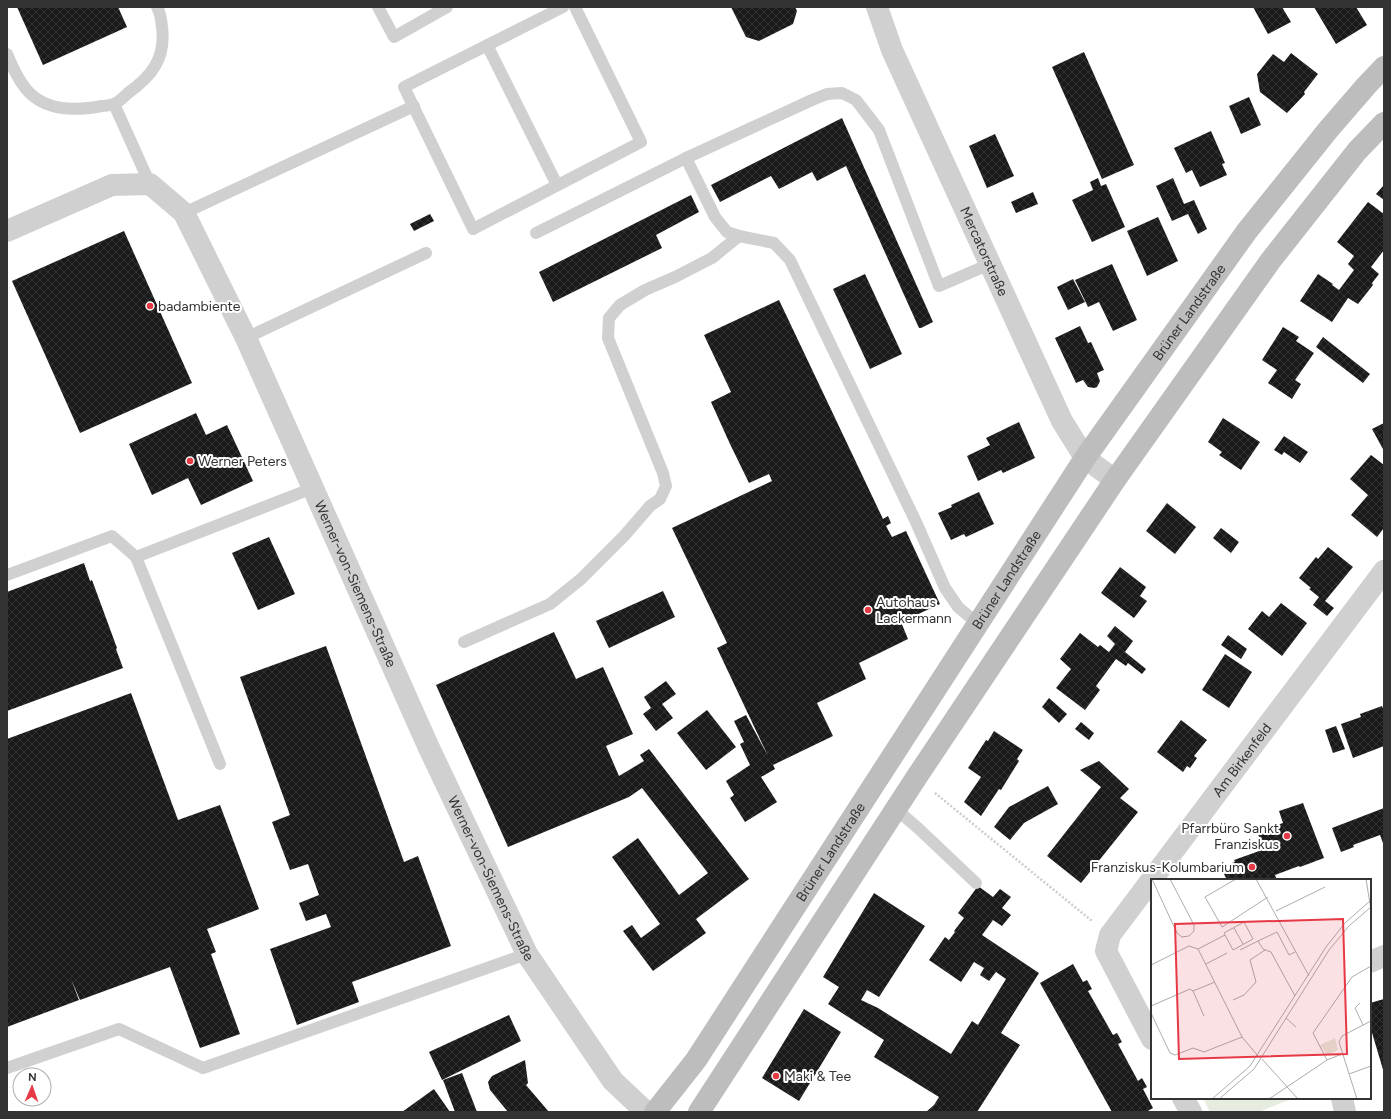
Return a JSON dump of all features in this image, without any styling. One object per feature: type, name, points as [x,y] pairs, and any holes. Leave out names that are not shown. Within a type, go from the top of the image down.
[{"type":"main road","name":"Brüner Landstraße","points":[[655,1112],[696,1060],[1085,458],[1247,231],[1328,130],[1366,86],[1384,68]]},
{"type":"main road","points":[[698,1112],[916,778],[1115,480],[1271,260],[1357,151],[1384,122]]},
{"type":"street","name":"Mercatorstraße","points":[[877,7],[892,50],[1062,421],[1085,458],[1115,480]]},
{"type":"street","name":"Werner-von-Siemens-Straße","points":[[150,184],[184,213],[246,338],[429,748],[527,954],[613,1081],[646,1112]]},
{"type":"street","points":[[7,231],[112,185],[150,184]]},
{"type":"street","name":"Am Birkenfeld","points":[[1155,879],[1384,571]]},
{"type":"street","name":"Am Birkenfeld","points":[[1108,943],[1151,885]]},
{"type":"street","points":[[1108,943],[1151,1037]]},
{"type":"street","points":[[1371,962],[1384,956]]},
{"type":"street","points":[[1184,1099],[1191,1112]]},
{"type":"street","points":[[1342,1099],[1345,1112]]},
{"type":"lane","points":[[7,54],[14,71],[26,90],[41,101],[60,108],[87,109],[114,104],[143,82],[152,72],[160,58],[164,39],[161,14],[157,7]]},
{"type":"lane","points":[[378,7],[394,37],[447,7]]},
{"type":"lane","points":[[563,7],[404,86],[473,229],[641,142],[575,7]]},
{"type":"lane","points":[[487,45],[558,185]]},
{"type":"lane","points":[[536,234],[686,158],[812,100],[828,94],[842,93],[856,100],[879,130],[939,286],[990,264]]},
{"type":"lane","points":[[114,104],[150,184]]},
{"type":"lane","points":[[184,213],[414,106]]},
{"type":"lane","points":[[686,158],[715,218],[727,232],[774,243],[790,260],[916,522],[945,588],[958,607],[978,624]]},
{"type":"lane","points":[[464,642],[550,604],[581,579],[624,536],[650,506],[660,499],[666,486],[663,473],[608,338],[609,318],[620,305],[645,290],[712,258],[739,236]]},
{"type":"lane","points":[[246,338],[426,253]]},
{"type":"lane","points":[[136,557],[313,488]]},
{"type":"lane","points":[[7,575],[112,536],[136,557],[220,764]]},
{"type":"lane","points":[[896,809],[919,828],[976,883]]},
{"type":"lane","points":[[7,1068],[119,1028],[203,1068],[527,954]]},
{"type":"path","points":[[916,778],[1108,943]]},
{"type":"shaded area","points":[[1204,1099],[1292,1099],[1259,1112],[1210,1112]]},
{"type":"building","points":[[17,7],[118,7],[127,27],[43,65]]},
{"type":"building","points":[[731,7],[795,7],[797,11],[793,24],[759,41],[746,37]]},
{"type":"building","points":[[1253,7],[1282,7],[1291,22],[1268,34]]},
{"type":"building","points":[[1314,7],[1356,7],[1367,25],[1336,44]]},
{"type":"building","points":[[1084,52],[1134,165],[1102,179],[1052,67]]},
{"type":"building","points":[[1291,53],[1318,74],[1304,92],[1305,94],[1287,113],[1260,92],[1257,74],[1273,54],[1284,62]]},
{"type":"building","points":[[1249,97],[1261,125],[1241,134],[1229,106]]},
{"type":"building","points":[[842,118],[933,322],[921,328],[919,328],[846,166],[817,181],[812,172],[779,189],[771,176],[720,202],[711,185]]},
{"type":"building","points":[[1211,131],[1225,163],[1222,164],[1227,175],[1200,187],[1192,170],[1186,173],[1174,148]]},
{"type":"building","points":[[995,134],[1014,176],[987,188],[969,146]]},
{"type":"building","points":[[1098,178],[1101,186],[1106,184],[1125,227],[1092,242],[1072,200],[1093,190],[1090,182]]},
{"type":"building","points":[[1173,178],[1184,204],[1194,200],[1207,229],[1198,234],[1188,214],[1172,221],[1156,186]]},
{"type":"building","points":[[1384,186],[1384,200],[1376,194]]},
{"type":"building","points":[[1033,192],[1038,204],[1016,213],[1011,202]]},
{"type":"building","points":[[691,195],[699,212],[656,235],[662,248],[553,302],[539,272]]},
{"type":"building","points":[[1368,202],[1384,214],[1384,250],[1371,267],[1379,274],[1372,283],[1373,285],[1358,304],[1348,298],[1332,322],[1300,301],[1318,274],[1339,290],[1354,270],[1348,264],[1354,256],[1337,242]]},
{"type":"building","points":[[430,214],[434,221],[414,231],[410,224]]},
{"type":"building","points":[[1158,217],[1178,261],[1147,276],[1127,231]]},
{"type":"building","points":[[124,231],[192,383],[80,433],[12,281]]},
{"type":"building","points":[[1112,264],[1137,320],[1113,331],[1099,302],[1088,307],[1075,280]]},
{"type":"building","points":[[865,274],[902,354],[870,369],[833,289]]},
{"type":"building","points":[[1073,279],[1085,302],[1068,310],[1057,287]]},
{"type":"building","points":[[779,300],[883,519],[888,516],[891,523],[886,526],[892,537],[906,531],[940,604],[901,622],[908,639],[859,663],[866,679],[817,703],[833,736],[773,765],[775,769],[761,777],[777,802],[745,822],[730,798],[734,795],[726,781],[750,765],[740,744],[744,742],[734,721],[746,715],[768,756],[717,648],[727,643],[672,528],[772,481],[769,474],[749,483],[730,444],[711,402],[731,392],[704,335]]},
{"type":"building","points":[[1080,326],[1088,343],[1091,342],[1104,370],[1097,373],[1100,381],[1097,387],[1094,388],[1088,387],[1083,380],[1076,383],[1055,338]]},
{"type":"building","points":[[1283,327],[1299,337],[1296,341],[1314,353],[1295,380],[1301,384],[1292,399],[1268,383],[1277,370],[1262,360]]},
{"type":"building","points":[[1323,337],[1370,374],[1363,383],[1316,347]]},
{"type":"building","name":"Werner Peters","points":[[196,413],[206,435],[227,425],[253,481],[201,505],[188,478],[152,495],[129,444]]},
{"type":"building","points":[[1223,418],[1260,442],[1241,470],[1219,455],[1222,452],[1208,442]]},
{"type":"building","points":[[1019,422],[1035,458],[1003,473],[1001,470],[978,481],[967,456],[990,445],[986,438]]},
{"type":"building","points":[[1384,423],[1384,451],[1372,429]]},
{"type":"building","points":[[1284,436],[1308,452],[1300,463],[1284,452],[1282,455],[1274,450]]},
{"type":"building","points":[[1371,455],[1384,465],[1384,528],[1377,537],[1351,515],[1368,495],[1350,479]]},
{"type":"building","points":[[979,492],[994,524],[966,537],[964,534],[951,540],[938,513]]},
{"type":"building","points":[[1167,503],[1196,527],[1175,554],[1146,531]]},
{"type":"building","points":[[1221,528],[1239,542],[1231,553],[1213,538]]},
{"type":"building","points":[[269,537],[295,594],[258,610],[232,553]]},
{"type":"building","points":[[1328,547],[1353,567],[1325,601],[1334,608],[1327,616],[1313,605],[1319,597],[1299,578],[1316,557],[1318,559]]},
{"type":"building","points":[[84,563],[90,581],[92,580],[123,668],[7,711],[7,592]]},
{"type":"building","points":[[1120,567],[1146,587],[1140,596],[1147,601],[1134,618],[1101,593]]},
{"type":"building","points":[[663,591],[675,617],[609,648],[596,621]]},
{"type":"building","points":[[1281,603],[1307,623],[1282,656],[1248,629],[1262,611],[1269,617]]},
{"type":"building","points":[[1115,626],[1133,641],[1125,652],[1146,669],[1142,674],[1128,663],[1126,666],[1116,659],[1096,686],[1100,690],[1085,710],[1056,688],[1071,669],[1060,659],[1080,633],[1098,647],[1100,645],[1109,652],[1115,644],[1107,636]]},
{"type":"building","points":[[554,632],[576,679],[603,667],[633,734],[606,746],[619,776],[644,761],[640,755],[649,749],[749,879],[696,919],[706,933],[653,971],[623,931],[632,925],[641,938],[660,924],[612,857],[638,838],[679,895],[708,873],[642,788],[629,797],[508,847],[436,685]]},
{"type":"building","points":[[1228,635],[1247,649],[1241,659],[1221,645]]},
{"type":"building","points":[[326,646],[404,862],[418,856],[451,946],[352,982],[359,1002],[297,1025],[270,949],[331,927],[326,914],[306,921],[299,903],[319,895],[308,864],[290,870],[272,822],[290,815],[240,677]]},
{"type":"building","points":[[1225,654],[1252,672],[1229,708],[1202,690]]},
{"type":"building","points":[[666,681],[676,694],[662,704],[673,718],[656,731],[643,714],[651,708],[644,697]]},
{"type":"building","points":[[131,693],[178,820],[220,805],[259,909],[207,929],[216,952],[211,954],[240,1034],[200,1048],[170,967],[80,1000],[71,979],[79,1000],[7,1027],[7,739]]},
{"type":"building","points":[[1049,698],[1067,714],[1059,723],[1042,707]]},
{"type":"building","points":[[1382,706],[1384,711],[1384,746],[1353,758],[1341,724],[1361,717],[1360,714]]},
{"type":"building","points":[[707,710],[736,747],[706,770],[677,733]]},
{"type":"building","points":[[1181,720],[1207,740],[1194,756],[1197,758],[1190,768],[1187,766],[1183,772],[1157,752]]},
{"type":"building","points":[[1081,722],[1094,733],[1089,740],[1075,729]]},
{"type":"building","points":[[1336,726],[1345,749],[1333,753],[1325,730]]},
{"type":"building","points":[[994,731],[1023,750],[1017,759],[1019,761],[1001,790],[999,789],[981,816],[964,802],[981,777],[968,768],[986,740],[988,741]]},
{"type":"building","points":[[1099,761],[1129,789],[1120,798],[1138,812],[1081,883],[1047,856],[1101,787],[1080,770]]},
{"type":"building","points":[[1048,786],[1058,804],[1024,823],[1010,840],[994,827],[1009,807]]},
{"type":"building","name":"Pfarrbüro Sankt Franziskus","points":[[1303,803],[1324,858],[1275,875],[1277,879],[1226,879],[1224,874],[1234,870],[1232,863],[1235,862],[1234,860],[1262,850],[1265,851],[1257,832],[1283,823],[1279,811]]},
{"type":"building","points":[[1384,808],[1384,846],[1380,835],[1353,845],[1354,847],[1341,852],[1332,828]]},
{"type":"building","points":[[978,886],[993,897],[1000,889],[1011,897],[1002,908],[1011,915],[1002,926],[993,920],[982,935],[1039,973],[1001,1033],[1020,1045],[977,1112],[926,1112],[934,1105],[939,1097],[874,1057],[884,1040],[828,1004],[839,987],[823,977],[874,893],[925,926],[879,997],[867,990],[861,1000],[878,1008],[951,1054],[972,1021],[978,1025],[1006,979],[996,972],[989,981],[980,975],[984,968],[974,962],[961,982],[929,960],[945,937],[949,940],[955,932],[954,931],[964,918],[958,913]]},
{"type":"building","points":[[1073,964],[1083,982],[1087,980],[1092,989],[1088,991],[1113,1035],[1117,1033],[1122,1042],[1118,1044],[1138,1081],[1142,1078],[1147,1087],[1143,1089],[1153,1108],[1146,1112],[1112,1112],[1040,983]]},
{"type":"building","points":[[1384,999],[1384,1073],[1371,1029],[1371,1003]]},
{"type":"building","points":[[804,1009],[841,1032],[799,1101],[762,1078]]},
{"type":"building","points":[[509,1015],[521,1041],[442,1080],[429,1052]]},
{"type":"building","points":[[525,1060],[528,1083],[526,1085],[549,1112],[508,1112],[490,1090],[488,1082],[492,1076]]},
{"type":"building","points":[[462,1073],[477,1112],[455,1112],[443,1080]]},
{"type":"building","points":[[434,1089],[450,1112],[402,1112]]},
{"type":"place","name":"badambiente","points":[[150,306]]},
{"type":"place","name":"Werner Peters","points":[[190,461]]},
{"type":"place","name":"Autohaus Lackermann","points":[[868,610]]},
{"type":"place","name":"Pfarrbüro Sankt Franziskus","points":[[1287,836]]},
{"type":"place","name":"Franziskus-Kolumbarium","points":[[1252,867]]},
{"type":"place","name":"Maki & Tee","points":[[776,1076]]}]
